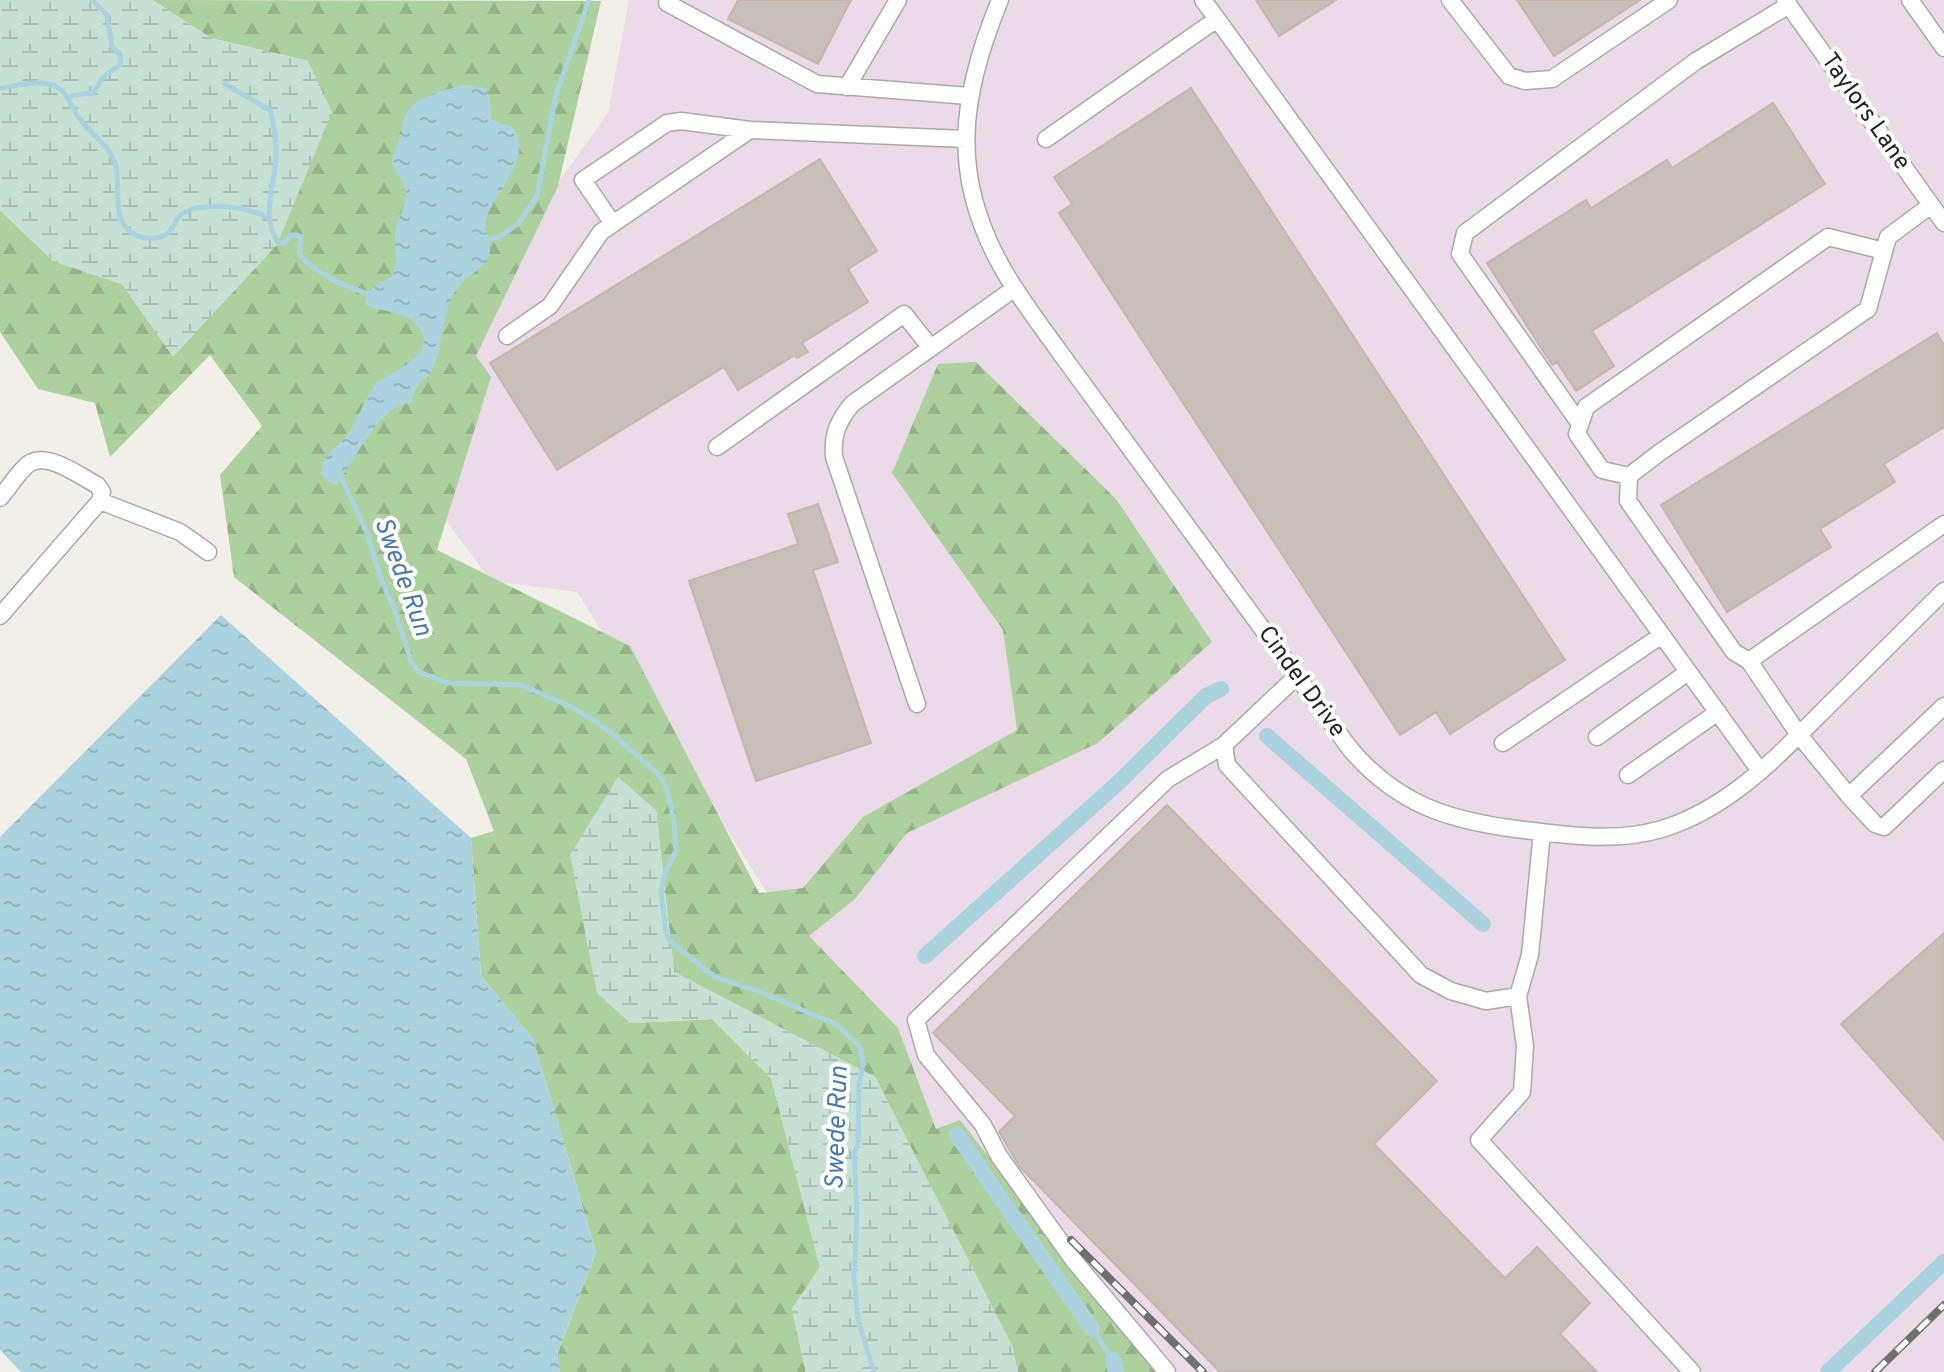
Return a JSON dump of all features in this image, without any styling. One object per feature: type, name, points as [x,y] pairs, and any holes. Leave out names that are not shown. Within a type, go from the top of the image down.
[{"type":"street","points":[[669,0],[667,3],[817,84],[969,96]]},
{"type":"street","points":[[847,87],[898,0]]},
{"type":"street","name":"Cindel Drive","points":[[1000,0],[982,47],[969,96],[966,139],[969,176],[979,218],[990,244],[1015,288],[1297,676],[1366,767],[1402,796],[1445,815],[1542,832],[1611,836],[1660,829],[1707,809],[1760,771],[1944,591]]},
{"type":"street","points":[[1203,0],[1760,771]]},
{"type":"street","points":[[1450,0],[1509,76],[1525,81],[1552,79],[1669,0]]},
{"type":"street","points":[[1910,0],[1944,48]]},
{"type":"street","points":[[1580,424],[1460,254],[1465,233],[1696,61],[1787,2]]},
{"type":"street","name":"Taylors Lane","points":[[1787,2],[1944,223]]},
{"type":"street","points":[[1046,139],[1217,19]]},
{"type":"street","points":[[613,224],[583,180],[667,123],[681,121],[750,130],[966,139]]},
{"type":"street","points":[[507,336],[550,306],[601,232],[750,130]]},
{"type":"street","points":[[1884,251],[1828,237],[1586,407],[1577,434],[1602,470],[1629,476],[1868,309],[1888,237],[1931,205]]},
{"type":"street","points":[[917,704],[834,457],[833,441],[839,420],[852,404],[1015,288]]},
{"type":"street","points":[[717,447],[904,314],[931,348]]},
{"type":"street","points":[[0,498],[26,467],[32,462],[42,461],[51,462],[97,485],[102,492],[100,501],[0,616]]},
{"type":"street","points":[[1629,476],[1628,501],[1734,652],[1749,661],[1799,735],[1875,824],[1884,827],[1944,770]]},
{"type":"street","points":[[100,501],[180,532],[208,552]]},
{"type":"street","points":[[1749,661],[1944,524]]},
{"type":"street","points":[[1503,743],[1662,635]]},
{"type":"street","points":[[1597,737],[1688,672]]},
{"type":"street","points":[[1167,1372],[1075,1262],[999,1156],[983,1125],[926,1055],[916,1020],[1168,779],[1224,745],[1297,676]]},
{"type":"street","points":[[1849,796],[1944,706]]},
{"type":"street","points":[[1628,775],[1718,712]]},
{"type":"street","points":[[1224,745],[1227,765],[1421,975],[1451,991],[1486,1001],[1518,996]]},
{"type":"street","points":[[1542,832],[1530,955],[1518,996],[1525,1046],[1522,1092],[1479,1140],[1692,1372]]},
{"type":"shaded area","points":[[629,0],[1944,0],[1944,1372],[1058,1372],[998,1245],[764,888],[577,592],[491,581],[432,502],[444,342],[608,113]]},
{"type":"green space","points":[[0,0],[152,0],[211,38],[308,61],[332,112],[277,245],[173,357],[122,284],[53,261],[0,210]]},
{"type":"green space","points":[[152,0],[601,1],[558,186],[476,356],[491,377],[437,550],[630,646],[759,893],[803,888],[863,817],[1017,730],[1003,630],[892,473],[938,364],[976,362],[1116,499],[1212,642],[1098,743],[907,833],[855,899],[809,936],[898,1028],[936,1129],[960,1120],[1157,1372],[1018,1372],[1012,1346],[875,1077],[674,972],[656,810],[630,1023],[712,1019],[771,1078],[820,1267],[792,1309],[806,1372],[560,1372],[557,1355],[596,1252],[533,1039],[481,976],[471,838],[494,831],[466,759],[234,577],[220,475],[262,426],[210,355],[110,457],[95,403],[38,389],[0,332],[0,210],[53,261],[122,284],[173,356],[308,61],[211,38]]},
{"type":"green space","points":[[618,777],[656,810],[674,972],[875,1077],[1012,1346],[1018,1372],[806,1372],[792,1309],[820,1267],[771,1078],[712,1019],[630,1023],[597,993],[570,855]]},
{"type":"water","points":[[466,85],[486,88],[492,120],[511,127],[518,138],[517,161],[486,220],[489,257],[453,296],[435,363],[429,375],[417,386],[411,403],[400,405],[379,422],[337,485],[321,474],[325,458],[349,433],[375,385],[411,362],[424,345],[423,336],[411,319],[365,304],[371,290],[392,277],[394,270],[396,229],[406,190],[393,167],[393,159],[404,120],[411,108],[424,98]]},
{"type":"water","points":[[221,615],[471,838],[481,976],[533,1039],[596,1252],[557,1354],[560,1372],[21,1372],[0,1350],[0,837]]},
{"type":"building","points":[[738,0],[851,0],[818,64],[728,19]]},
{"type":"building","points":[[1256,0],[1336,0],[1279,36]]},
{"type":"building","points":[[1517,0],[1640,0],[1554,56]]},
{"type":"building","points":[[1191,88],[1565,660],[1450,734],[1436,712],[1400,735],[1059,213],[1072,204],[1054,177]]},
{"type":"building","points":[[1773,103],[1825,184],[1592,331],[1614,366],[1576,391],[1557,362],[1552,365],[1487,263],[1586,200],[1591,208],[1667,160],[1672,168]]},
{"type":"building","points":[[820,159],[877,251],[848,269],[868,302],[802,343],[808,352],[797,358],[795,355],[738,390],[724,367],[557,470],[490,363]]},
{"type":"building","points":[[1937,333],[1944,345],[1944,427],[1884,464],[1895,482],[1820,529],[1831,547],[1727,612],[1661,505]]},
{"type":"building","points":[[818,504],[838,562],[813,570],[871,743],[756,781],[689,581],[798,544],[788,514]]},
{"type":"building","points":[[1167,805],[1437,1081],[1374,1144],[1505,1278],[1537,1247],[1590,1303],[1560,1334],[1597,1372],[1220,1372],[1019,1166],[999,1132],[1015,1116],[933,1033]]},
{"type":"building","points":[[1944,933],[1944,1140],[1841,1024]]},
{"type":"waterway","points":[[67,98],[93,93],[103,77],[121,64],[120,54],[112,47],[107,15],[92,0]]},
{"type":"waterway","points":[[482,242],[501,236],[518,224],[537,196],[556,95],[589,0]]},
{"type":"waterway","name":"Swede Run","points":[[0,88],[42,83],[62,91],[81,121],[112,156],[117,171],[121,219],[132,233],[147,238],[163,236],[171,230],[178,217],[201,207],[239,208],[270,219]]},
{"type":"waterway","name":"Swede Run","points":[[225,84],[270,110],[276,149],[269,212],[273,234],[279,243],[284,244],[291,235],[297,235],[301,239],[299,254],[314,268],[342,284],[372,295]]},
{"type":"waterway","name":"Swede Run","points":[[339,473],[367,533],[411,661],[419,672],[448,683],[521,685],[574,708],[609,731],[658,774],[667,789],[676,851],[666,870],[661,891],[666,933],[671,942],[715,977],[766,994],[839,1026],[860,1047],[863,1063],[859,1085],[858,1144],[854,1153],[857,1214],[854,1278],[858,1319],[874,1372]]},
{"type":"waterway","points":[[925,956],[1118,783],[1206,696],[1221,689]]},
{"type":"waterway","points":[[1267,736],[1483,924]]},
{"type":"waterway","points":[[957,1135],[1092,1329]]},
{"type":"waterway","points":[[1828,1372],[1944,1262]]},
{"type":"waterway","points":[[1092,1329],[1113,1360]]},
{"type":"waterway","points":[[1113,1360],[1116,1372]]},
{"type":"railway","points":[[1071,1240],[1203,1372]]},
{"type":"railway","points":[[1875,1372],[1944,1305]]}]
